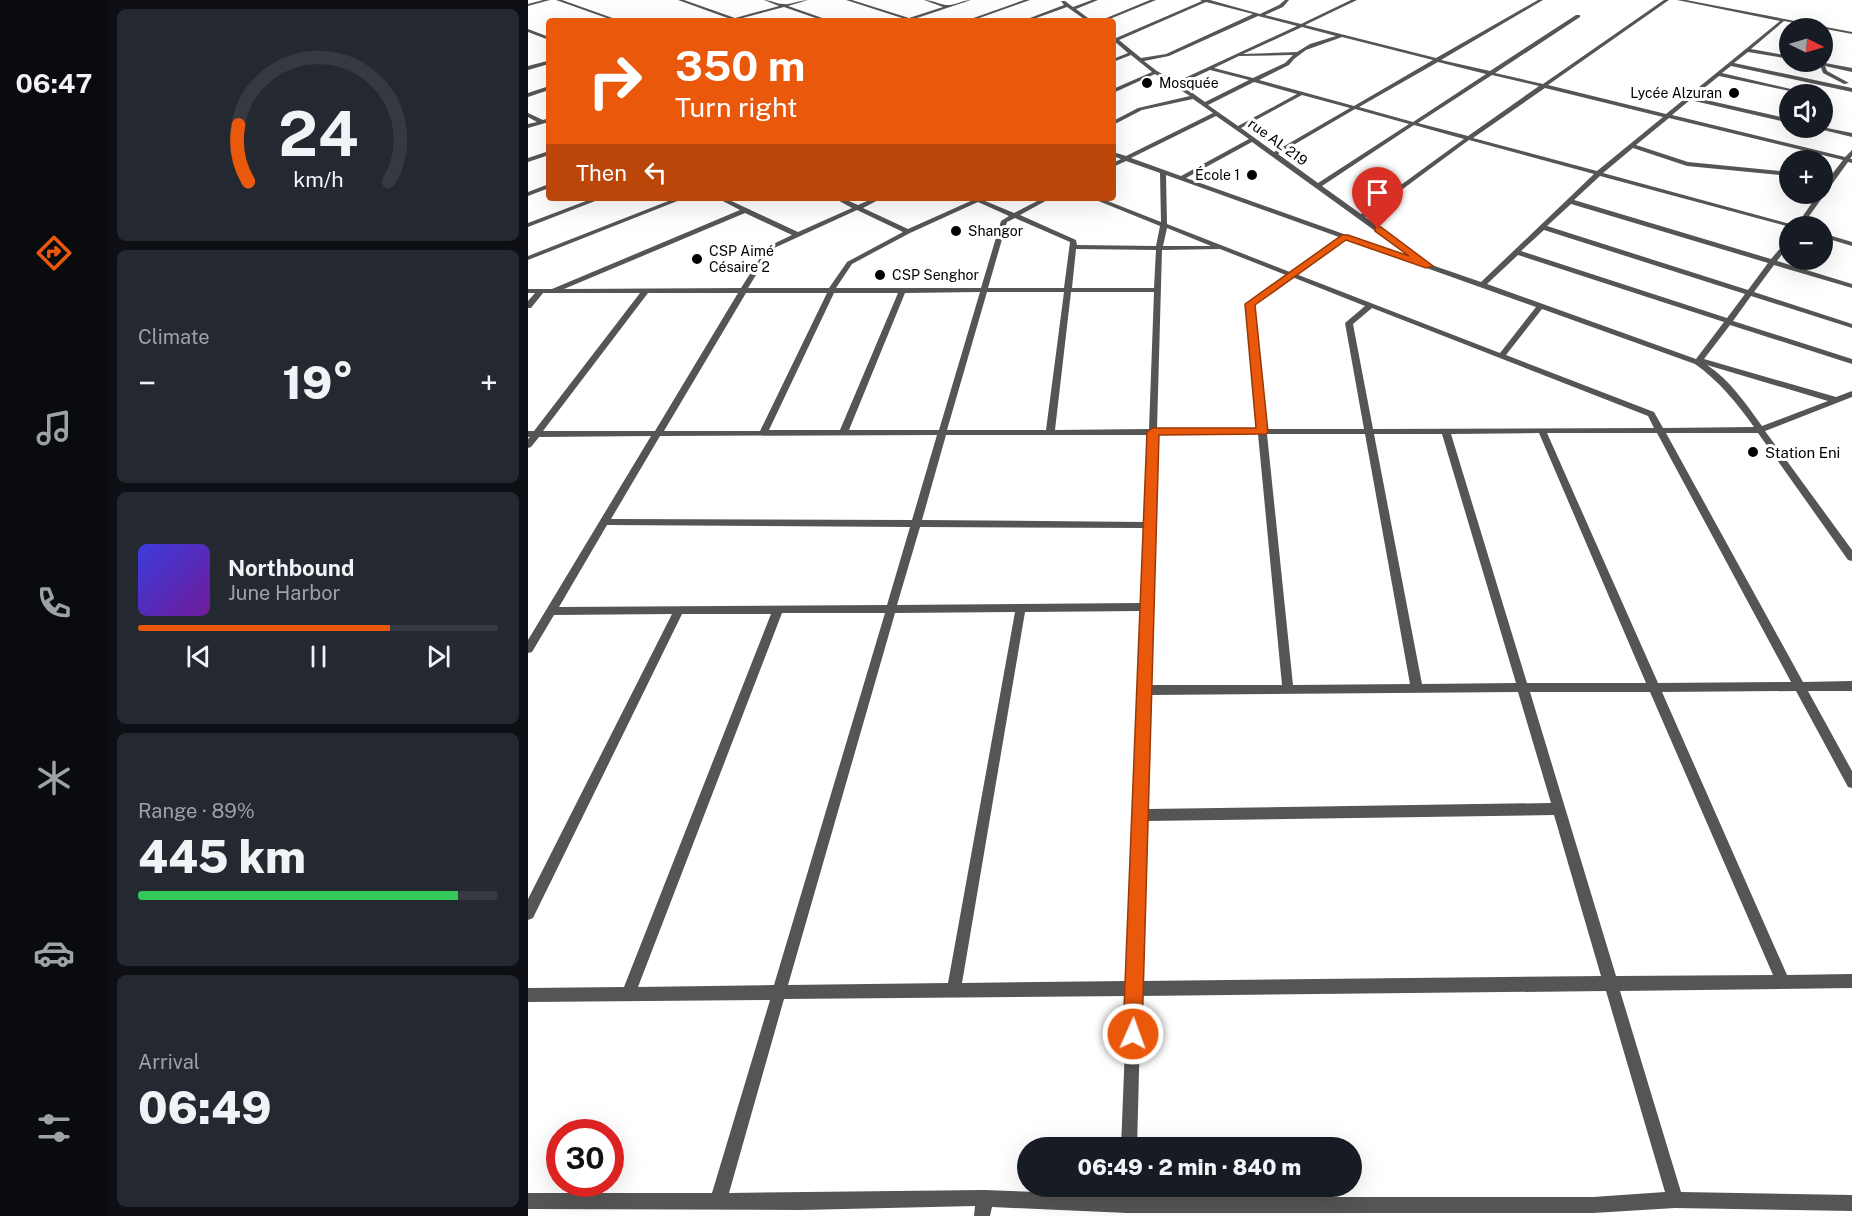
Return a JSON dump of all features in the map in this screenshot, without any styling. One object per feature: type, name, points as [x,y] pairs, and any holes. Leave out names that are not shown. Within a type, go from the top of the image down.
[{"type":"street","points":[[528,5],[548,0]]},
{"type":"street","points":[[558,0],[610,18]]},
{"type":"street","points":[[680,0],[732,18]]},
{"type":"street","points":[[766,0],[820,18]]},
{"type":"street","points":[[745,18],[806,0]]},
{"type":"street","points":[[848,0],[903,18]]},
{"type":"street","points":[[926,0],[948,7]]},
{"type":"street","points":[[915,18],[969,0]]},
{"type":"street","points":[[976,18],[1028,0]]},
{"type":"street","points":[[1061,0],[1085,18]]},
{"type":"street","points":[[1034,18],[1096,0]]},
{"type":"street","points":[[1109,18],[1154,0]]},
{"type":"street","points":[[1116,38],[1206,0],[1491,74],[1848,160]]},
{"type":"street","points":[[1141,60],[1167,55],[1281,6],[1287,0]]},
{"type":"street","points":[[1176,84],[1355,0]]},
{"type":"street","points":[[1274,154],[1541,0]]},
{"type":"street","points":[[1361,217],[1469,138],[1667,0]]},
{"type":"street","points":[[1679,0],[1779,19]]},
{"type":"street","points":[[767,17],[784,6]]},
{"type":"street","points":[[1318,186],[1578,16]]},
{"type":"street","points":[[1482,285],[1599,173],[1779,23]]},
{"type":"street","points":[[1833,29],[1852,33]]},
{"type":"street","points":[[528,30],[546,38]]},
{"type":"street","points":[[1234,56],[1298,52],[1341,36]]},
{"type":"street","name":"rue AL 219","points":[[1116,41],[1155,72],[1217,113],[1429,266]]},
{"type":"street","points":[[1747,50],[1779,56]]},
{"type":"street","points":[[1205,105],[1287,64],[1298,52]]},
{"type":"street","points":[[1116,60],[1131,53]]},
{"type":"street","points":[[528,68],[546,63]]},
{"type":"street","points":[[1731,63],[1852,87]]},
{"type":"street","points":[[1833,66],[1852,70]]},
{"type":"street","points":[[1209,68],[1779,222]]},
{"type":"street","points":[[1116,90],[1155,72]]},
{"type":"street","points":[[1825,72],[1852,87]]},
{"type":"street","points":[[1718,74],[1779,87]]},
{"type":"street","points":[[528,95],[546,89]]},
{"type":"street","points":[[1238,128],[1302,93]]},
{"type":"street","points":[[1116,121],[1140,109],[1194,97]]},
{"type":"street","points":[[1690,98],[1779,118]]},
{"type":"street","points":[[1116,164],[1217,113]]},
{"type":"street","points":[[528,115],[546,121]]},
{"type":"street","points":[[528,126],[546,121]]},
{"type":"street","points":[[1833,131],[1852,135]]},
{"type":"street","points":[[1182,178],[1253,139]]},
{"type":"street","points":[[1632,146],[1687,164],[1779,173]]},
{"type":"street","points":[[1833,174],[1848,160],[1852,152]]},
{"type":"street","points":[[528,160],[546,154]]},
{"type":"street","points":[[1116,155],[1699,361],[1835,400]]},
{"type":"street","points":[[1129,1137],[1159,248],[1164,225],[1163,171]]},
{"type":"street","points":[[528,194],[546,187]]},
{"type":"street","points":[[528,225],[592,201]]},
{"type":"street","points":[[528,258],[674,201]]},
{"type":"street","points":[[726,201],[798,235]]},
{"type":"street","points":[[843,201],[908,232]]},
{"type":"street","points":[[528,649],[741,292],[770,248],[873,201]]},
{"type":"street","points":[[763,433],[831,291],[852,260],[971,201]]},
{"type":"street","points":[[980,201],[1074,240],[1050,432]]},
{"type":"street","points":[[718,1202],[1004,220],[1042,201]]},
{"type":"street","points":[[1102,201],[1651,414],[1852,783]]},
{"type":"street","points":[[1569,201],[1852,286]]},
{"type":"street","points":[[528,306],[544,292],[746,210]]},
{"type":"street","points":[[1542,227],[1852,326]]},
{"type":"street","points":[[1288,689],[1250,304],[1345,236]]},
{"type":"street","points":[[1833,238],[1852,244]]},
{"type":"street","points":[[1074,247],[1224,248]]},
{"type":"street","points":[[1516,252],[1852,362]]},
{"type":"street","points":[[1699,361],[1779,254]]},
{"type":"street","points":[[528,291],[1158,290]]},
{"type":"street","points":[[843,433],[902,291]]},
{"type":"street","points":[[528,445],[532,434],[645,292]]},
{"type":"street","points":[[1371,305],[1349,323],[1418,689]]},
{"type":"street","points":[[1501,356],[1541,306]]},
{"type":"street","points":[[1699,361],[1711,370],[1737,398],[1852,557]]},
{"type":"street","points":[[532,434],[1760,430],[1852,393]]},
{"type":"street","points":[[1446,431],[1675,1200]]},
{"type":"street","points":[[1542,431],[1656,687],[1783,982]]},
{"type":"street","points":[[605,522],[1150,525]]},
{"type":"street","points":[[954,990],[1022,607]]},
{"type":"street","points":[[552,610],[1147,607]]},
{"type":"street","points":[[628,994],[778,609]]},
{"type":"street","points":[[528,913],[679,610]]},
{"type":"street","points":[[1144,690],[1852,686]]},
{"type":"street","points":[[1140,815],[1558,809]]},
{"type":"street","points":[[528,995],[1852,981]]},
{"type":"street","points":[[1127,1197],[1127,1205]]},
{"type":"street","points":[[528,1201],[718,1202],[985,1198],[1127,1205],[1155,1211],[1594,1211],[1675,1200],[1852,1203]]},
{"type":"street","points":[[982,1216],[985,1198]]},
{"type":"place","name":"Mosquée","points":[[1147,83]]},
{"type":"place","name":"Lycée Alzuran","points":[[1734,93]]},
{"type":"place","name":"École 1","points":[[1252,175]]},
{"type":"place","name":"Shangor","points":[[956,231]]},
{"type":"place","name":"CSP Aimé Césaire 2","points":[[697,259]]},
{"type":"place","name":"CSP Senghor","points":[[880,275]]},
{"type":"place","name":"Station Eni","points":[[1753,452]]},
{"type":"route","points":[[1133,1034],[1153,432],[1262,432],[1250,304],[1345,236],[1429,266],[1378,229]]}]
